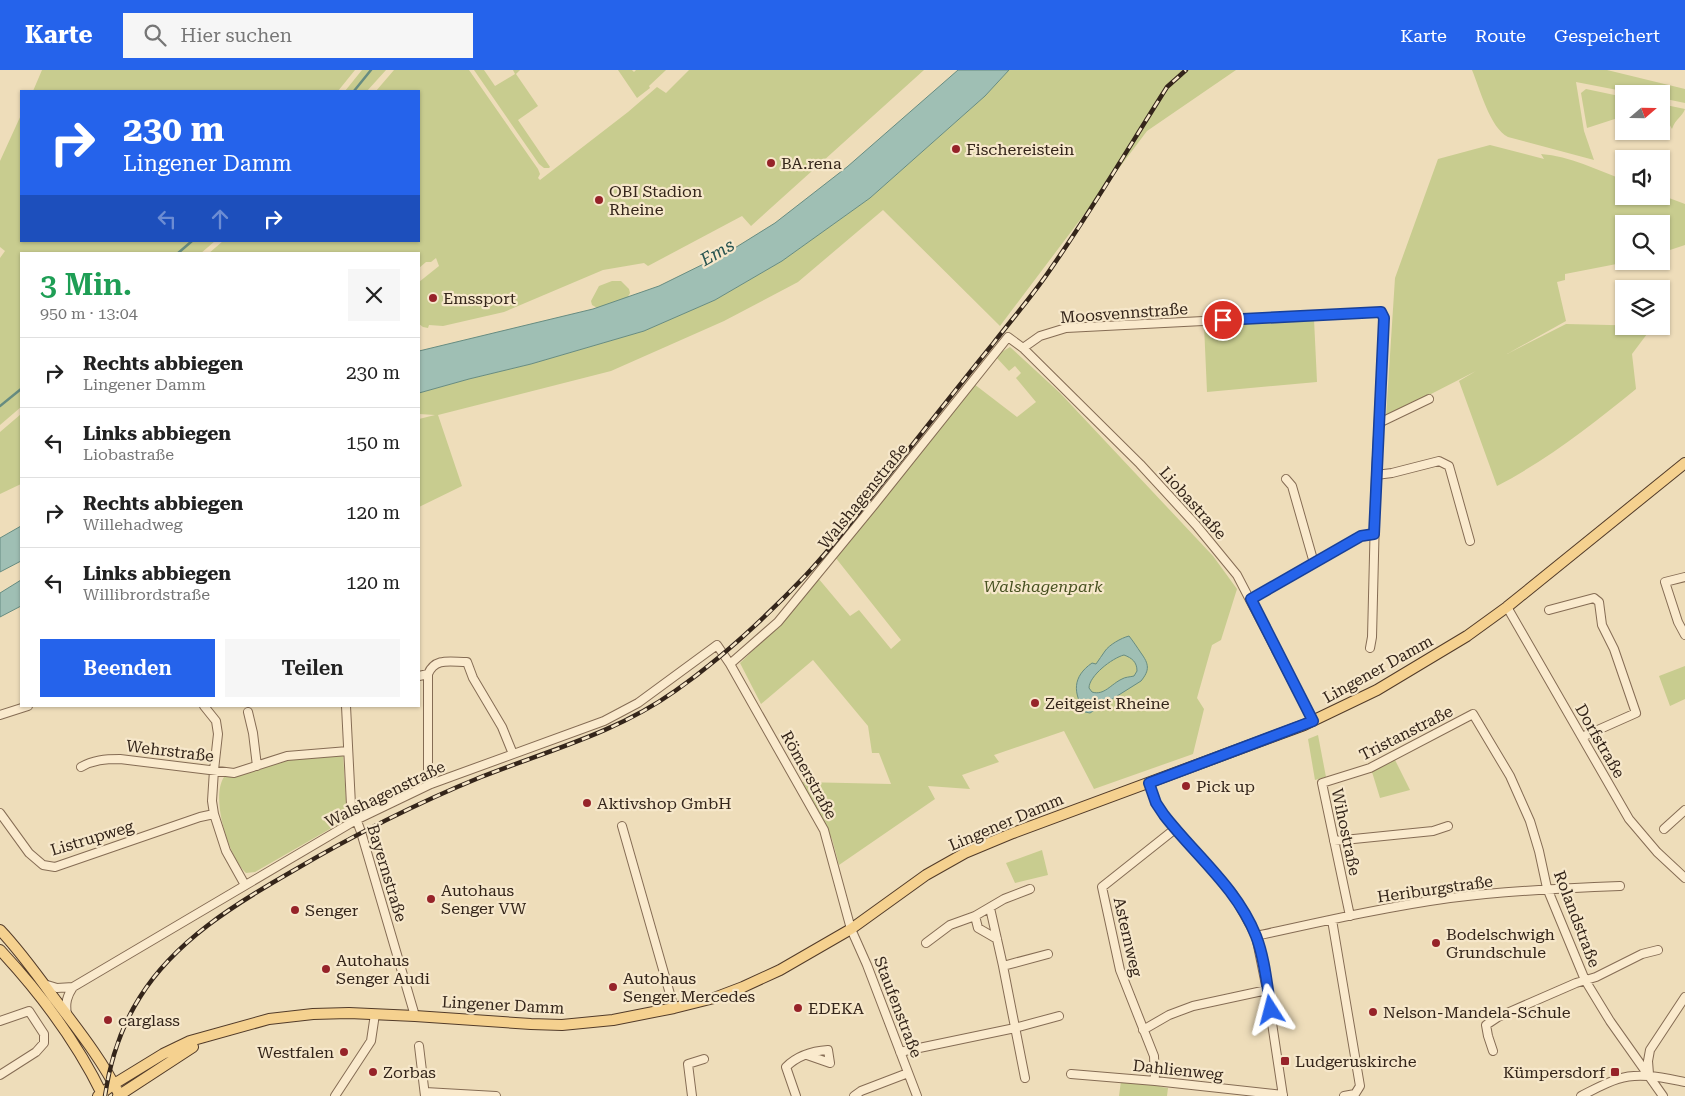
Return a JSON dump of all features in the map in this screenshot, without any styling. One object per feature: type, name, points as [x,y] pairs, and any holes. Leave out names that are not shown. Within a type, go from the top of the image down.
[{"type":"main road","name":"Lingener Damm","points":[[101,1095],[114,1084],[163,1054],[190,1041],[269,1019],[349,1013],[531,1024],[562,1024],[613,1020],[674,1008],[714,998],[747,986],[797,961],[851,929],[926,875],[965,853],[1013,832],[1313,721],[1386,685],[1467,636],[1507,607],[1685,463]]},
{"type":"main road","points":[[0,930],[44,984],[102,1064],[119,1096]]},
{"type":"main road","points":[[0,950],[23,975],[61,1024],[84,1058],[101,1095]]},
{"type":"main road","name":"Lingener Damm","points":[[119,1096],[186,1050],[223,1031]]},
{"type":"street","name":"Moosvennstraße","points":[[1023,348],[1040,336],[1066,328],[1381,312],[1384,318],[1379,423]]},
{"type":"street","name":"Liobastraße","points":[[1008,337],[1023,348],[1140,464],[1196,525],[1237,575],[1313,721]]},
{"type":"street","name":"Walshagenstraße","points":[[730,664],[778,622],[1008,337]]},
{"type":"street","points":[[1370,648],[1372,637],[1379,423],[1429,399]]},
{"type":"street","points":[[1376,475],[1392,473],[1439,461],[1449,466],[1470,541]]},
{"type":"street","points":[[1286,479],[1292,486],[1314,563]]},
{"type":"street","points":[[1251,599],[1361,536],[1374,534]]},
{"type":"street","points":[[1685,577],[1665,582],[1678,622],[1685,634]]},
{"type":"street","points":[[1549,610],[1594,598],[1599,602],[1602,625],[1614,649],[1636,714],[1582,737]]},
{"type":"street","name":"Dorfstraße","points":[[1507,607],[1628,819],[1657,852],[1685,878]]},
{"type":"street","name":"Walshagenstraße","points":[[73,987],[356,820],[431,784],[604,721],[638,703],[716,646]]},
{"type":"street","name":"Römerstraße","points":[[716,646],[730,664],[824,830],[851,929]]},
{"type":"street","points":[[431,784],[428,770],[428,674],[431,667],[438,662],[467,662],[473,678],[502,727],[513,754]]},
{"type":"street","points":[[420,676],[428,674]]},
{"type":"street","points":[[0,715],[25,707]]},
{"type":"street","points":[[205,707],[216,721],[218,734],[212,801],[214,814],[226,851],[244,885]]},
{"type":"street","name":"Bayernstraße","points":[[346,707],[352,805],[415,1016]]},
{"type":"street","points":[[248,712],[257,766]]},
{"type":"street","name":"Tristanstraße","points":[[1322,784],[1370,768],[1473,714]]},
{"type":"street","name":"Rolandstraße","points":[[1473,714],[1510,776],[1530,821],[1547,888],[1585,980],[1610,1021],[1663,1096]]},
{"type":"street","name":"Wehrstraße","points":[[81,767],[90,762],[104,759],[120,759],[234,774],[287,756],[348,751]]},
{"type":"street","points":[[1149,783],[1156,803],[1175,829],[1233,894],[1256,936],[1268,990],[1283,1096]]},
{"type":"street","name":"Wihostraße","points":[[1322,784],[1350,916]]},
{"type":"street","points":[[1664,830],[1685,810]]},
{"type":"street","name":"Listrupweg","points":[[1,816],[29,853],[43,865],[55,867],[200,816],[214,814]]},
{"type":"street","points":[[622,826],[674,1008]]},
{"type":"street","points":[[1334,841],[1433,831],[1448,826]]},
{"type":"street","name":"Asternweg","points":[[1155,1081],[1154,1056],[1120,970],[1102,887],[1175,829]]},
{"type":"street","name":"Heriburgstraße","points":[[1256,936],[1449,898],[1547,888],[1620,886]]},
{"type":"street","points":[[926,943],[950,925],[975,916],[1004,899],[1030,889]]},
{"type":"street","points":[[990,908],[1025,1078]]},
{"type":"street","points":[[975,916],[978,928],[997,939]]},
{"type":"street","points":[[1332,920],[1360,1086],[1355,1094],[1344,1096]]},
{"type":"street","name":"Staufenstraße","points":[[851,929],[867,965],[917,1096]]},
{"type":"street","points":[[1494,1051],[1486,1025],[1498,1017],[1596,977],[1642,954],[1658,950]]},
{"type":"street","points":[[1003,966],[1048,954]]},
{"type":"street","points":[[44,984],[57,988],[73,987]]},
{"type":"street","points":[[67,1016],[68,995],[73,987]]},
{"type":"street","points":[[1143,1030],[1169,1015],[1193,1006],[1268,990]]},
{"type":"street","points":[[1650,1076],[1648,1061],[1650,1050],[1685,997]]},
{"type":"street","points":[[0,1021],[29,1011],[44,1034],[44,1043],[36,1052],[0,1075]]},
{"type":"street","points":[[335,1096],[371,1041],[375,1014]]},
{"type":"street","points":[[900,1052],[1015,1028],[1059,1016]]},
{"type":"street","points":[[419,1046],[425,1094],[496,1096]]},
{"type":"street","points":[[796,1096],[786,1066],[793,1060],[807,1055]]},
{"type":"street","points":[[692,1096],[688,1064],[704,1059]]},
{"type":"street","points":[[854,1096],[861,1091],[908,1073]]},
{"type":"street","name":"Dahlienweg","points":[[1071,1074],[1155,1081],[1283,1096]]},
{"type":"street","points":[[1581,1096],[1617,1079],[1630,1076],[1650,1076],[1685,1082]]},
{"type":"green space","points":[[42,70],[355,70],[339,90],[33,90]]},
{"type":"green space","points":[[362,70],[386,70],[368,90],[346,90]]},
{"type":"green space","name":"OBI Stadion Rheine","points":[[394,70],[469,70],[538,169],[540,174],[538,178],[540,180],[628,112],[657,87],[666,93],[689,70],[924,70],[751,226],[742,216],[648,266],[644,263],[603,270],[504,312],[443,326],[429,325],[428,328],[420,325],[420,281],[439,266],[436,258],[420,267],[420,252],[210,252],[222,242],[420,242],[420,90],[377,90]]},
{"type":"green space","points":[[474,70],[484,70],[495,86],[515,74],[513,70],[520,70],[516,74],[538,106],[518,120],[549,168],[544,168],[539,164]]},
{"type":"green space","points":[[618,70],[632,70],[634,72],[636,70],[666,70],[649,86],[650,88],[637,98]]},
{"type":"green space","points":[[1009,70],[1236,70],[1147,131],[1000,326],[883,210],[798,282],[724,321],[611,371],[438,415],[462,486],[420,507],[420,419],[435,415],[420,414],[420,393],[531,364],[644,331],[715,300],[782,261],[870,198],[985,96]]},
{"type":"green space","points":[[1472,70],[1607,70],[1669,85],[1615,85],[1615,90],[1576,82],[1584,131],[1594,160],[1508,137],[1496,125],[1482,97]]},
{"type":"green space","points":[[1670,85],[1685,89],[1685,103],[1670,100]]},
{"type":"green space","points":[[1586,89],[1615,95],[1615,119],[1587,128],[1581,93]]},
{"type":"green space","points":[[1670,106],[1685,109],[1675,122],[1672,129],[1670,125]]},
{"type":"green space","points":[[20,117],[20,242],[214,242],[202,252],[20,252],[20,408],[0,425],[0,258],[5,251],[0,247],[0,161]]},
{"type":"green space","points":[[1490,145],[1544,159],[1541,154],[1552,155],[1573,160],[1615,176],[1615,205],[1670,205],[1670,198],[1685,204],[1685,245],[1670,250],[1670,215],[1615,215],[1615,264],[1565,274],[1565,280],[1557,282],[1566,321],[1507,354],[1566,324],[1615,325],[1615,335],[1646,335],[1632,354],[1636,389],[1569,441],[1534,465],[1497,486],[1459,381],[1476,371],[1386,417],[1395,278],[1438,159]]},
{"type":"green space","points":[[612,281],[621,281],[629,289],[630,293],[626,300],[599,309],[592,305],[591,301],[599,286]]},
{"type":"green space","points":[[1314,319],[1317,382],[1207,392],[1204,325]]},
{"type":"green space","name":"Walshagenpark","points":[[1010,347],[1060,393],[1213,556],[1237,589],[1221,640],[1212,645],[1197,698],[1204,709],[1193,754],[1094,789],[1064,731],[994,755],[999,762],[962,775],[970,789],[928,786],[935,799],[839,865],[832,839],[801,782],[891,784],[879,753],[872,753],[868,726],[813,660],[761,704],[740,663],[780,624],[818,578],[850,616],[859,610],[891,649],[901,640],[835,557],[974,384],[1017,417],[1036,402],[1016,378],[1021,373],[1015,366],[1009,371],[995,356]]},
{"type":"green space","points":[[20,415],[20,484],[0,494],[0,432]]},
{"type":"green space","points":[[1685,666],[1685,699],[1670,706],[1659,676]]},
{"type":"green space","points":[[1318,735],[1326,777],[1315,780],[1308,739]]},
{"type":"green space","points":[[343,754],[347,815],[342,822],[255,872],[246,873],[233,854],[223,827],[219,799],[220,786],[224,777],[233,777],[286,759]]},
{"type":"green space","points":[[1395,760],[1410,790],[1380,798],[1372,772]]},
{"type":"green space","points":[[1042,850],[1048,875],[1015,883],[1006,863]]},
{"type":"green space","points":[[1121,1081],[1156,1083],[1161,1087],[1168,1088],[1167,1096],[1119,1096]]},
{"type":"water","points":[[958,70],[1009,70],[985,96],[870,198],[782,261],[715,300],[644,331],[531,364],[420,393],[420,351],[593,309],[659,286],[730,251],[775,223],[847,167]]},
{"type":"water","points":[[20,527],[20,562],[0,572],[0,538]]},
{"type":"water","points":[[20,581],[20,607],[0,617],[0,593]]},
{"type":"water","points":[[1129,636],[1146,660],[1146,674],[1141,681],[1090,713],[1085,712],[1078,698],[1076,686],[1081,674],[1092,663],[1096,664],[1109,646]],"holes":[[[1124,655],[1132,659],[1136,665],[1137,671],[1134,676],[1123,678],[1100,692],[1092,692],[1089,688],[1090,683],[1097,673],[1113,660]]]},
{"type":"waterway","points":[[355,90],[371,70]]},
{"type":"waterway","points":[[179,252],[191,242]]},
{"type":"waterway","points":[[0,406],[20,390]]},
{"type":"railway","points":[[105,1096],[117,1045],[127,1020],[140,997],[170,958],[188,941],[228,911],[270,884],[384,821],[481,777],[605,730],[652,706],[710,665],[775,606],[831,547],[1030,297],[1082,222],[1167,87],[1186,70]]},
{"type":"place","name":"Fischereistein","points":[[956,149]]},
{"type":"place","name":"BA.rena","points":[[771,163]]},
{"type":"place","name":"OBI Stadion Rheine","points":[[599,200]]},
{"type":"place","name":"Emssport","points":[[433,298]]},
{"type":"place","name":"Zeitgeist Rheine","points":[[1035,703]]},
{"type":"place","name":"Pick up","points":[[1186,786]]},
{"type":"place","name":"Aktivshop GmbH","points":[[587,803]]},
{"type":"place","name":"Autohaus Senger VW","points":[[431,899]]},
{"type":"place","name":"Senger","points":[[295,910]]},
{"type":"place","name":"Bodelschwigh Grundschule","points":[[1436,943]]},
{"type":"place","name":"Autohaus Senger Audi","points":[[326,969]]},
{"type":"place","name":"Autohaus Senger Mercedes","points":[[613,987]]},
{"type":"place","name":"EDEKA","points":[[798,1008]]},
{"type":"place","name":"Nelson-Mandela-Schule","points":[[1373,1012]]},
{"type":"place","name":"carglass","points":[[108,1020]]},
{"type":"place","name":"Westfalen","points":[[344,1052]]},
{"type":"place","name":"Ludgeruskirche","points":[[1285,1061]]},
{"type":"place","name":"Zorbas","points":[[373,1072]]},
{"type":"place","name":"Kümpersdorf","points":[[1615,1072]]},
{"type":"route","points":[[1223,320],[1381,312],[1384,318],[1374,534],[1361,536],[1251,599],[1313,721],[1149,783],[1156,803],[1164,815],[1233,894],[1248,921],[1256,936],[1260,950],[1271,1010]]},
{"type":"water label","name":"Ems","points":[[717,252]]}]
